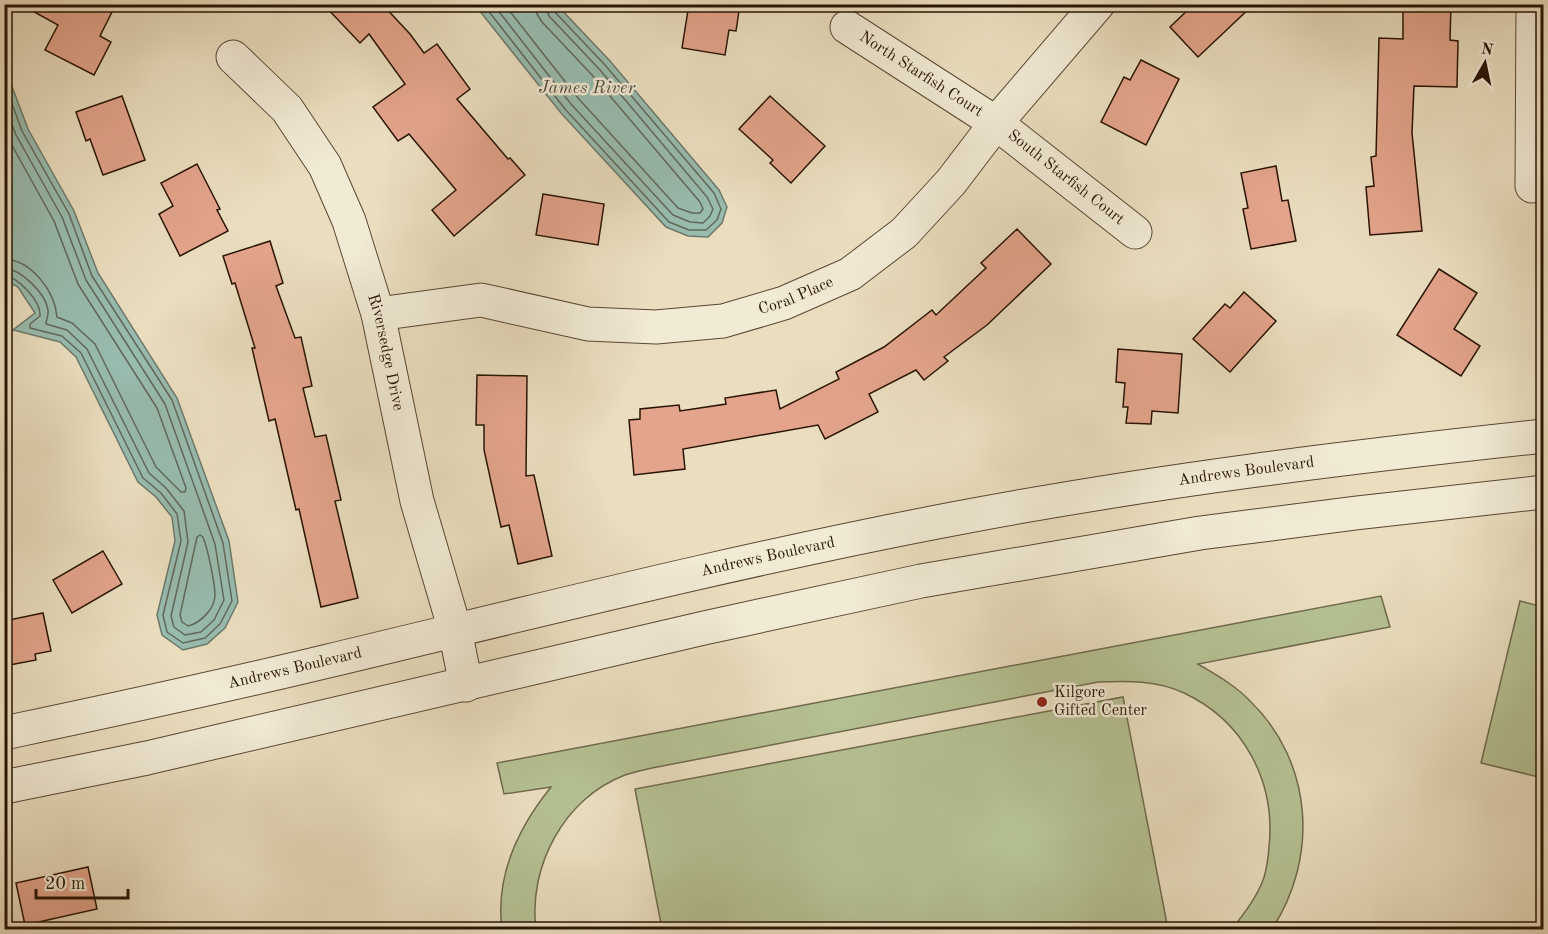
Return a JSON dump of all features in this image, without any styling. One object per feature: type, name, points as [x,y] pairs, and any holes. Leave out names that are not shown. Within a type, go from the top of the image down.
[{"type":"street","name":"Coral Place","points":[[378,314],[481,300],[588,324],[656,327],[723,321],[784,303],[850,274],[904,233],[951,182],[996,123],[1098,4]]},
{"type":"street","points":[[1532,186],[1533,4]]},
{"type":"street","name":"North Starfish Court","points":[[848,27],[996,123]]},
{"type":"street","name":"Riversedge Drive","points":[[233,57],[287,110],[325,166],[350,221],[378,314],[417,501],[454,630],[466,685]]},
{"type":"street","name":"South Starfish Court","points":[[996,123],[1135,232]]},
{"type":"street","name":"Andrews Boulevard","points":[[4,733],[191,693],[718,569],[953,518],[1052,500],[1301,464],[1544,436]]},
{"type":"street","points":[[4,787],[147,758],[704,628],[921,581],[1200,533],[1544,492]]},
{"type":"green space","points":[[1381,596],[1390,627],[1198,664],[1238,690],[1271,725],[1287,752],[1297,781],[1302,811],[1302,841],[1297,872],[1287,901],[1272,929],[1232,929],[1257,893],[1264,878],[1268,857],[1270,823],[1267,799],[1252,756],[1224,720],[1205,705],[1184,693],[1142,682],[1120,681],[1098,682],[625,775],[603,786],[584,800],[568,817],[555,837],[538,882],[535,906],[536,929],[502,929],[502,890],[512,853],[528,819],[551,787],[504,794],[497,763]]},
{"type":"green space","points":[[1520,601],[1543,607],[1543,778],[1481,763]]},
{"type":"green space","points":[[1123,697],[1168,929],[662,929],[635,789]]},
{"type":"water","name":"James River","points":[[475,5],[557,5],[610,61],[719,190],[727,207],[722,223],[708,237],[688,236],[666,227],[561,113]]},
{"type":"water","points":[[5,68],[28,129],[74,211],[98,273],[177,398],[229,541],[238,602],[225,628],[207,644],[183,650],[162,635],[157,615],[175,541],[172,517],[156,497],[138,482],[76,357],[60,342],[13,330],[35,313],[18,287],[5,280]]},
{"type":"building","points":[[20,4],[116,4],[100,36],[111,42],[94,75],[45,50],[58,25]]},
{"type":"building","points":[[323,4],[382,4],[424,53],[437,44],[470,89],[457,99],[508,159],[510,158],[525,175],[454,236],[432,210],[456,190],[409,134],[398,141],[373,107],[405,84],[369,34],[360,43]]},
{"type":"building","points":[[689,4],[740,4],[736,31],[729,30],[725,55],[682,48]]},
{"type":"building","points":[[1194,4],[1254,4],[1198,57],[1170,27]]},
{"type":"building","points":[[1403,4],[1451,4],[1450,40],[1458,41],[1457,87],[1414,86],[1412,133],[1422,231],[1370,235],[1366,187],[1374,186],[1371,157],[1376,156],[1379,38],[1403,39]]},
{"type":"building","points":[[1141,60],[1179,79],[1146,145],[1101,122],[1124,77],[1130,80]]},
{"type":"building","points":[[122,96],[145,160],[103,175],[90,139],[86,141],[76,112]]},
{"type":"building","points":[[770,96],[825,146],[791,183],[770,163],[773,160],[739,129]]},
{"type":"building","points":[[197,164],[220,209],[217,210],[228,231],[180,256],[159,214],[173,206],[161,183]]},
{"type":"building","points":[[1276,166],[1282,201],[1288,200],[1296,241],[1251,249],[1243,209],[1248,208],[1241,173]]},
{"type":"building","points":[[543,194],[604,204],[598,245],[536,235]]},
{"type":"building","points":[[1017,229],[1051,264],[987,325],[944,357],[948,361],[924,380],[916,370],[869,394],[878,412],[825,439],[818,425],[683,449],[685,469],[634,475],[629,420],[640,419],[640,409],[679,405],[680,411],[726,404],[725,398],[776,390],[780,409],[839,379],[836,372],[884,347],[932,310],[936,315],[986,268],[981,263]]},
{"type":"building","points":[[270,241],[283,283],[276,286],[295,338],[301,337],[312,386],[303,388],[315,437],[326,435],[341,500],[335,501],[358,598],[321,607],[299,509],[296,510],[275,419],[269,421],[252,348],[255,348],[235,283],[232,284],[223,256]]},
{"type":"building","points":[[1439,269],[1477,293],[1454,329],[1480,346],[1461,376],[1397,335]]},
{"type":"building","points":[[1244,292],[1276,321],[1230,372],[1193,339],[1225,304],[1230,308]]},
{"type":"building","points":[[1118,349],[1182,354],[1178,413],[1152,411],[1151,424],[1126,423],[1128,407],[1123,407],[1125,383],[1116,382]]},
{"type":"building","points":[[477,375],[527,376],[526,476],[534,475],[552,556],[518,564],[509,525],[501,527],[484,450],[484,425],[476,425]]},
{"type":"building","points":[[103,551],[122,584],[72,613],[53,580]]},
{"type":"building","points":[[43,613],[51,651],[35,654],[36,660],[4,666],[4,621]]},
{"type":"building","points":[[88,867],[97,909],[25,925],[16,883]]},
{"type":"place","name":"Kilgore Gifted Center","points":[[1042,702]]}]
